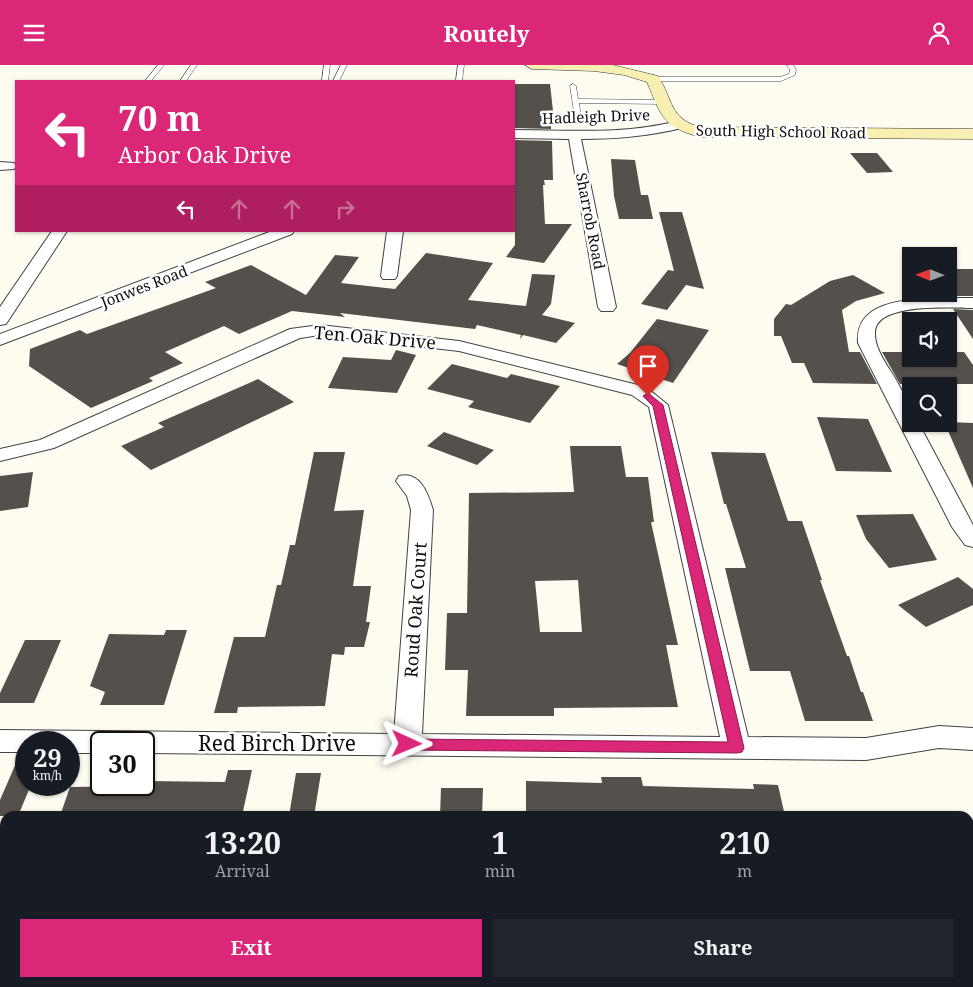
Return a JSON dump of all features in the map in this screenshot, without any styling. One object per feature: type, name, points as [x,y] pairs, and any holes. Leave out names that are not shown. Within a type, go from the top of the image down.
[{"type":"street","points":[[532,65],[595,65],[637,71],[654,79]]},
{"type":"street","name":"South High School Road","points":[[654,79],[671,120],[678,125],[695,131],[714,133],[973,133]]},
{"type":"street","name":"Hadleigh Drive","points":[[515,134],[628,134],[661,130],[678,125]]},
{"type":"street","name":"Sharrob Road","points":[[574,134],[607,307]]},
{"type":"street","points":[[0,321],[59,232]]},
{"type":"street","name":"Jonwes Road","points":[[0,340],[284,232]]},
{"type":"street","points":[[389,276],[395,232]]},
{"type":"street","points":[[973,303],[917,304],[896,308],[876,317],[868,326],[867,343],[963,527],[973,540]]},
{"type":"street","name":"Ten Oak Drive","points":[[0,455],[47,444],[296,333],[311,330],[459,346],[639,391],[658,405],[737,748]]},
{"type":"street","name":"Roud Oak Court","points":[[407,481],[418,495],[422,510],[407,744]]},
{"type":"street","name":"Red Birch Drive","points":[[0,741],[876,749],[939,737],[973,739]]},
{"type":"lane","points":[[149,80],[161,65]]},
{"type":"lane","points":[[184,80],[194,65]]},
{"type":"lane","points":[[325,80],[327,65]]},
{"type":"lane","points":[[336,80],[344,65]]},
{"type":"lane","points":[[459,80],[460,65]]},
{"type":"lane","points":[[654,79],[781,79],[792,75],[793,69],[790,65]]},
{"type":"lane","points":[[573,86],[578,118]]},
{"type":"lane","points":[[575,101],[664,102]]},
{"type":"building","points":[[515,84],[550,84],[554,120],[551,120],[551,129],[515,128]]},
{"type":"building","points":[[515,140],[552,141],[553,180],[544,180],[545,185],[543,185],[545,224],[572,224],[544,263],[506,257],[515,245]]},
{"type":"building","points":[[850,153],[877,153],[893,172],[867,173]]},
{"type":"building","points":[[611,159],[635,160],[641,195],[648,195],[653,219],[619,219],[614,196]]},
{"type":"building","points":[[659,212],[682,212],[704,289],[686,285],[667,310],[641,304],[668,270],[674,271]]},
{"type":"building","points":[[426,253],[493,263],[468,300],[526,306],[532,274],[555,275],[551,304],[542,315],[575,323],[556,343],[523,335],[520,339],[521,335],[477,325],[475,329],[340,313],[345,317],[292,311],[239,334],[224,326],[165,352],[183,363],[149,378],[153,381],[91,408],[29,366],[30,349],[80,330],[87,334],[216,288],[205,282],[251,265],[306,295],[335,255],[359,257],[341,283],[395,289]]},
{"type":"building","points":[[958,269],[973,269],[973,296],[958,296]]},
{"type":"building","points":[[853,275],[885,293],[856,301],[842,310],[849,352],[860,352],[877,384],[813,383],[804,363],[792,363],[781,336],[774,336],[774,319],[786,304],[791,305],[830,281]]},
{"type":"building","points":[[953,309],[973,310],[973,339],[957,315],[957,312]]},
{"type":"building","points":[[657,319],[709,330],[673,383],[617,364],[630,353]]},
{"type":"building","points":[[396,350],[416,355],[397,393],[328,388],[343,357],[391,360]]},
{"type":"building","points":[[882,352],[902,352],[902,367],[957,367],[957,352],[964,352],[973,365],[973,384],[957,384],[957,377],[902,377],[902,384],[900,384]]},
{"type":"building","points":[[452,364],[507,378],[511,374],[560,386],[530,423],[468,407],[474,401],[427,389]]},
{"type":"building","points":[[258,379],[294,402],[151,470],[121,446],[164,427],[158,423]]},
{"type":"building","points":[[817,417],[868,419],[892,472],[836,471]]},
{"type":"building","points":[[957,422],[973,423],[973,488],[948,432],[957,432]]},
{"type":"building","points":[[444,432],[494,450],[477,465],[427,446]]},
{"type":"building","points":[[570,446],[621,446],[626,477],[648,477],[654,522],[651,522],[678,645],[666,645],[678,707],[554,708],[554,716],[466,716],[468,670],[445,670],[447,613],[467,613],[469,493],[574,492]],"holes":[[[578,580],[582,632],[540,632],[535,581]]]},
{"type":"building","points":[[314,452],[345,452],[334,511],[364,510],[353,586],[371,586],[366,622],[370,622],[364,647],[345,647],[344,655],[332,654],[325,706],[238,707],[237,713],[214,713],[234,637],[265,637],[277,585],[281,585],[290,545],[295,545]]},
{"type":"building","points":[[711,452],[765,453],[788,521],[802,521],[822,580],[820,580],[873,721],[805,721],[790,671],[750,671],[725,568],[746,568],[726,504],[724,504]]},
{"type":"building","points":[[33,472],[28,507],[0,511],[0,476]]},
{"type":"building","points":[[913,514],[937,560],[889,568],[866,539],[856,515]]},
{"type":"building","points":[[958,577],[973,589],[973,605],[926,627],[898,605]]},
{"type":"building","points":[[166,630],[187,630],[164,705],[100,705],[105,692],[90,686],[109,634],[164,635]]},
{"type":"building","points":[[25,640],[61,640],[34,703],[0,703],[0,693]]},
{"type":"building","points":[[15,766],[15,796],[26,796],[20,811],[0,811],[0,800]]},
{"type":"building","points":[[228,770],[252,770],[243,811],[62,811],[67,796],[80,796],[80,787],[90,787],[90,796],[155,796],[155,781],[225,782]]},
{"type":"building","points":[[296,773],[321,773],[315,811],[290,811]]},
{"type":"building","points":[[601,777],[641,777],[643,786],[754,789],[753,784],[778,785],[784,811],[526,811],[526,781],[602,783]]},
{"type":"building","points":[[441,788],[483,788],[482,811],[440,811]]},
{"type":"route","points":[[407,744],[737,748],[658,405],[648,396]]}]
